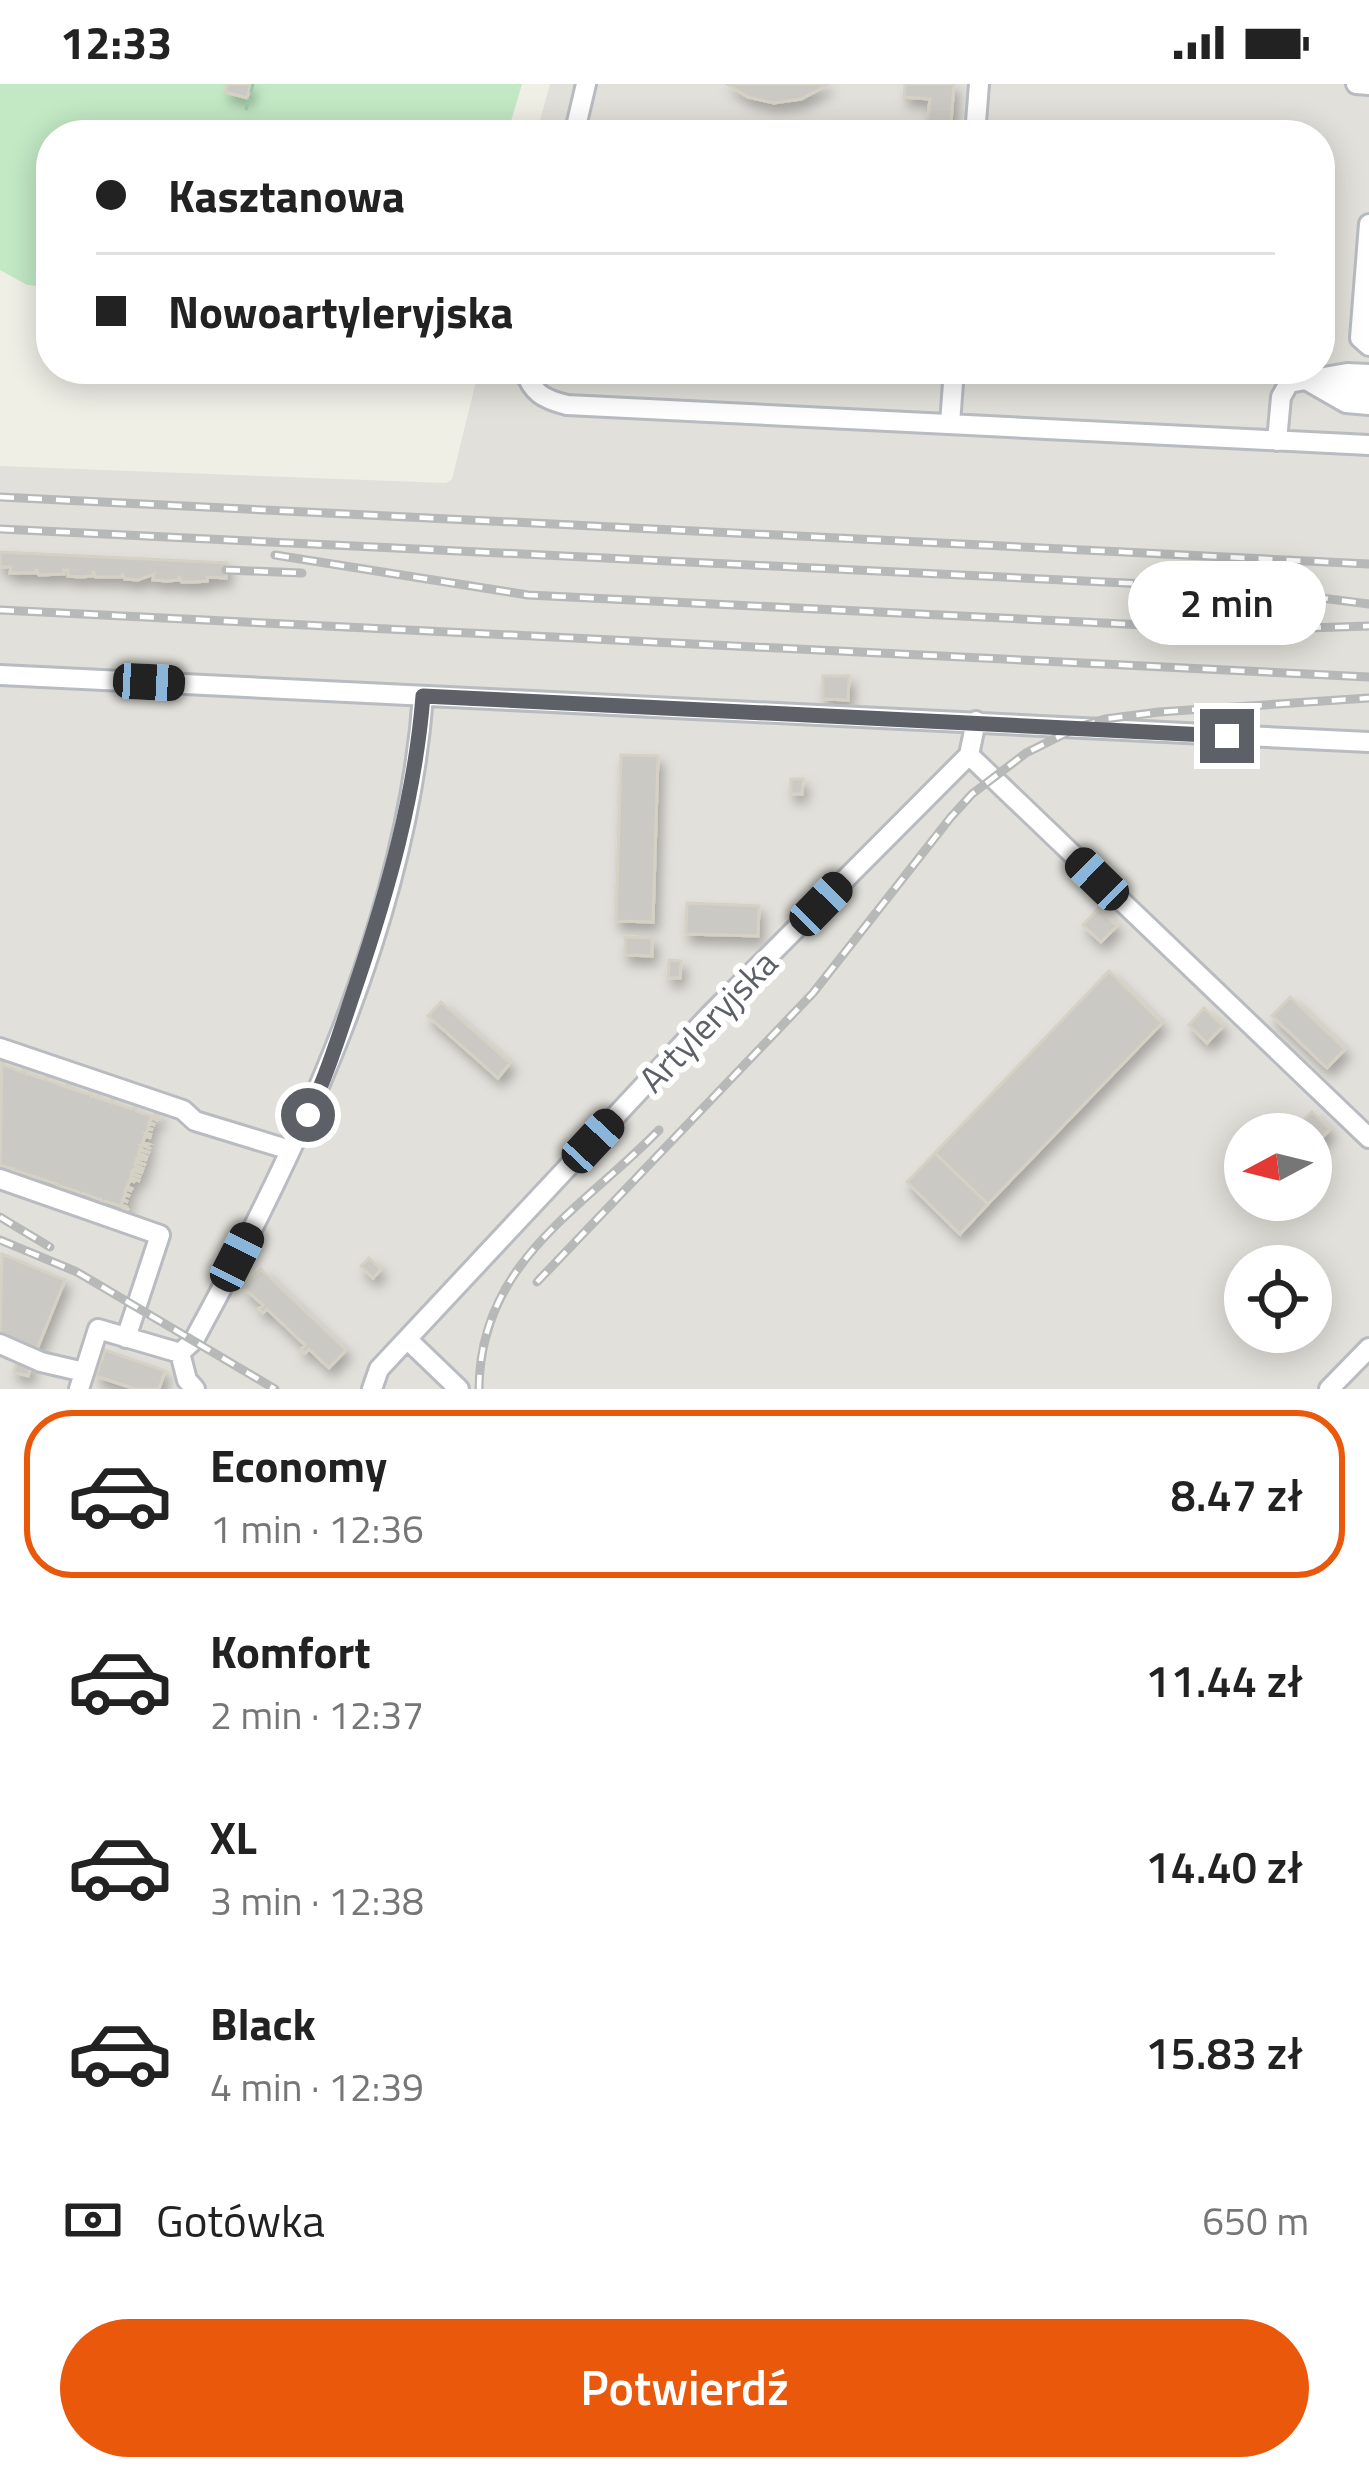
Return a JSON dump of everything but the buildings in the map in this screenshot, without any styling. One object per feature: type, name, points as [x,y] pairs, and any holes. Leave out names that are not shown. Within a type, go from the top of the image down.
[{"type":"lane","points":[[578,120],[586,84]]},
{"type":"lane","points":[[976,120],[980,84]]},
{"type":"lane","points":[[1356,84],[1369,85]]},
{"type":"lane","points":[[1369,224],[1360,328],[1360,338],[1369,346]]},
{"type":"lane","points":[[1335,375],[1369,374]]},
{"type":"lane","points":[[529,384],[543,399],[567,405],[1369,445]]},
{"type":"lane","points":[[950,424],[954,384]]},
{"type":"lane","points":[[1277,441],[1284,389],[1291,384]]},
{"type":"lane","points":[[1313,384],[1346,404],[1369,405]]},
{"type":"lane","points":[[1331,384],[1369,390]]},
{"type":"lane","points":[[0,675],[1369,742]]},
{"type":"lane","points":[[180,1353],[201,1328],[325,1079],[385,898],[410,800],[423,696]]},
{"type":"lane","points":[[976,722],[969,755],[1369,1138]]},
{"type":"lane","name":"Artyleryjska","points":[[375,1379],[407,1339],[710,1016],[969,755]]},
{"type":"lane","points":[[0,1048],[184,1110],[195,1121],[290,1150]]},
{"type":"lane","points":[[0,1179],[160,1235],[126,1338]]},
{"type":"lane","points":[[0,1344],[82,1381],[98,1329],[180,1353]]},
{"type":"lane","points":[[407,1339],[459,1389]]},
{"type":"lane","points":[[1329,1389],[1362,1371],[1369,1348]]},
{"type":"lane","points":[[180,1353],[187,1380],[195,1389]]},
{"type":"path","points":[[246,110],[253,84]]},
{"type":"shaded area","points":[[550,84],[1369,84],[1369,1389],[0,1389],[0,466],[446,483],[452,479],[475,384],[1335,384],[1335,120],[540,120]]},
{"type":"green space","points":[[0,84],[522,84],[511,120],[36,120],[36,286],[0,270]]},
{"type":"railway","points":[[0,497],[1369,564]]},
{"type":"railway","points":[[0,529],[1251,589],[1369,604]]},
{"type":"railway","points":[[275,555],[528,595],[1248,630],[1369,626]]},
{"type":"railway","points":[[226,570],[302,573]]},
{"type":"railway","points":[[0,610],[1369,677]]},
{"type":"railway","points":[[537,1282],[813,993],[972,794],[1026,753],[1105,719],[1369,698]]},
{"type":"railway","points":[[479,1389],[484,1345],[496,1306],[516,1273],[540,1242],[659,1130]]},
{"type":"railway","points":[[0,1217],[50,1247]]},
{"type":"railway","points":[[0,1240],[77,1272],[275,1389]]},
{"type":"route","points":[[308,1115],[325,1079],[385,898],[410,800],[423,696],[1227,736]]}]
